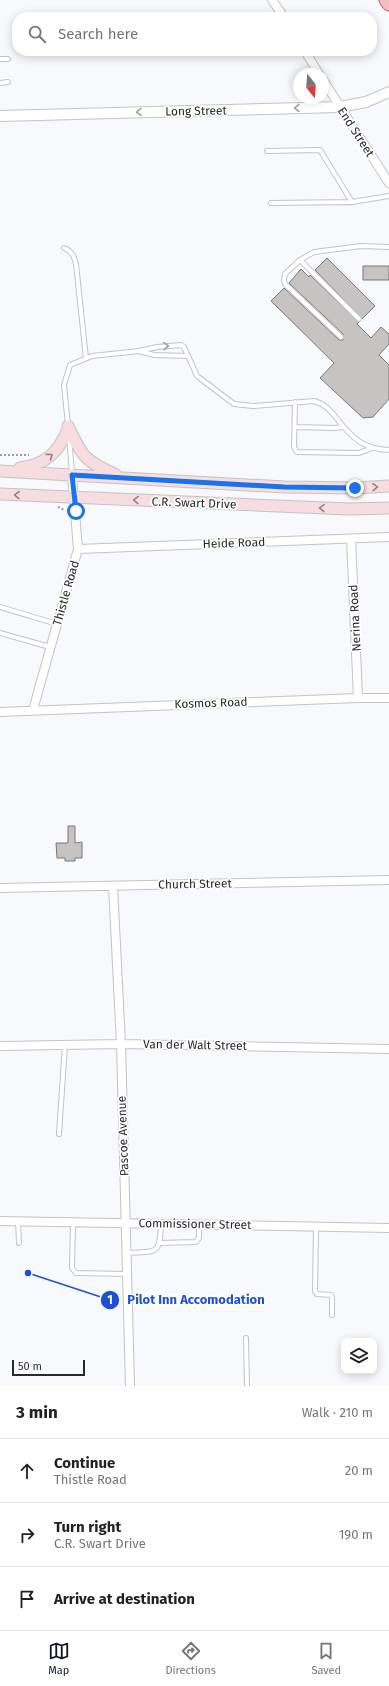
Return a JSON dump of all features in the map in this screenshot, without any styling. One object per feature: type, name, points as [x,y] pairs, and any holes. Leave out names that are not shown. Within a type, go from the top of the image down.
[{"type":"main road","points":[[386,0],[389,4]]},
{"type":"main road","points":[[0,471],[28,467],[41,462],[58,449],[68,428]]},
{"type":"main road","points":[[68,428],[78,449],[87,460],[121,478]]},
{"type":"main road","name":"C.R. Swart Drive","points":[[0,471],[284,487],[355,488],[389,486]]},
{"type":"main road","name":"C.R. Swart Drive","points":[[0,494],[349,509],[389,508]]},
{"type":"street","points":[[272,0],[280,12]]},
{"type":"street","points":[[308,56],[315,68]]},
{"type":"street","name":"End Street","points":[[329,90],[389,183]]},
{"type":"street","name":"Long Street","points":[[0,116],[340,107],[366,102],[389,92]]},
{"type":"street","name":"Thistle Road","points":[[33,710],[78,549],[72,475]]},
{"type":"street","name":"Heide Road","points":[[78,549],[389,537]]},
{"type":"street","name":"Nerina Road","points":[[351,539],[358,698]]},
{"type":"street","name":"Kosmos Road","points":[[0,712],[389,698]]},
{"type":"street","name":"Church Street","points":[[0,888],[389,880]]},
{"type":"street","name":"Pascoe Avenue","points":[[113,886],[121,1044],[130,1386]]},
{"type":"street","name":"Van der Walt Street","points":[[0,1046],[121,1044],[389,1049]]},
{"type":"street","name":"Commissioner Street","points":[[0,1221],[389,1228]]},
{"type":"lane","points":[[0,59],[8,59]]},
{"type":"lane","points":[[0,83],[8,82]]},
{"type":"lane","points":[[267,151],[320,150],[352,202]]},
{"type":"lane","points":[[271,203],[352,202],[389,196]]},
{"type":"lane","points":[[341,336],[285,284],[285,274],[300,260],[314,252],[361,246],[389,247]]},
{"type":"lane","points":[[64,248],[70,250],[74,256],[76,264],[86,358]]},
{"type":"lane","points":[[300,260],[359,319]]},
{"type":"lane","points":[[72,475],[64,385],[70,365],[92,356],[181,345],[184,346],[197,376],[234,404],[252,406],[314,401],[321,403],[328,408],[343,427],[360,442],[372,448],[389,450]]},
{"type":"lane","points":[[139,351],[154,355],[188,356]]},
{"type":"lane","points":[[295,402],[294,447],[297,452],[358,453],[372,448]]},
{"type":"lane","points":[[295,427],[343,427]]},
{"type":"lane","points":[[0,607],[58,624]]},
{"type":"lane","points":[[0,633],[51,648]]},
{"type":"lane","points":[[59,1134],[64,1045]]},
{"type":"lane","points":[[18,1221],[18,1243]]},
{"type":"lane","points":[[73,1222],[73,1271],[76,1273],[127,1274]]},
{"type":"lane","points":[[126,1253],[154,1250],[160,1243],[161,1223]]},
{"type":"lane","points":[[160,1243],[196,1242],[199,1238],[199,1224]]},
{"type":"lane","points":[[316,1226],[315,1291],[317,1294],[331,1295],[332,1315]]},
{"type":"lane","points":[[246,1338],[246,1386]]},
{"type":"path","points":[[0,455],[36,455]]},
{"type":"building","points":[[327,258],[375,306],[362,319],[315,270]]},
{"type":"building","points":[[363,266],[389,266],[389,280],[363,280]]},
{"type":"building","points":[[301,269],[309,277],[310,275],[359,322],[357,324],[371,338],[381,327],[389,334],[389,344],[379,355],[389,365],[389,399],[373,417],[363,418],[320,378],[334,363],[271,301],[284,288],[339,340],[343,340],[343,334],[289,283]]},
{"type":"building","points":[[68,826],[75,826],[75,843],[82,842],[82,858],[75,858],[75,861],[65,861],[65,858],[57,858],[56,843],[68,843]]},
{"type":"place","name":"Pilot Inn Accomodation","points":[[28,1273]]},
{"type":"route","points":[[76,511],[72,475],[284,487],[355,488]]}]
